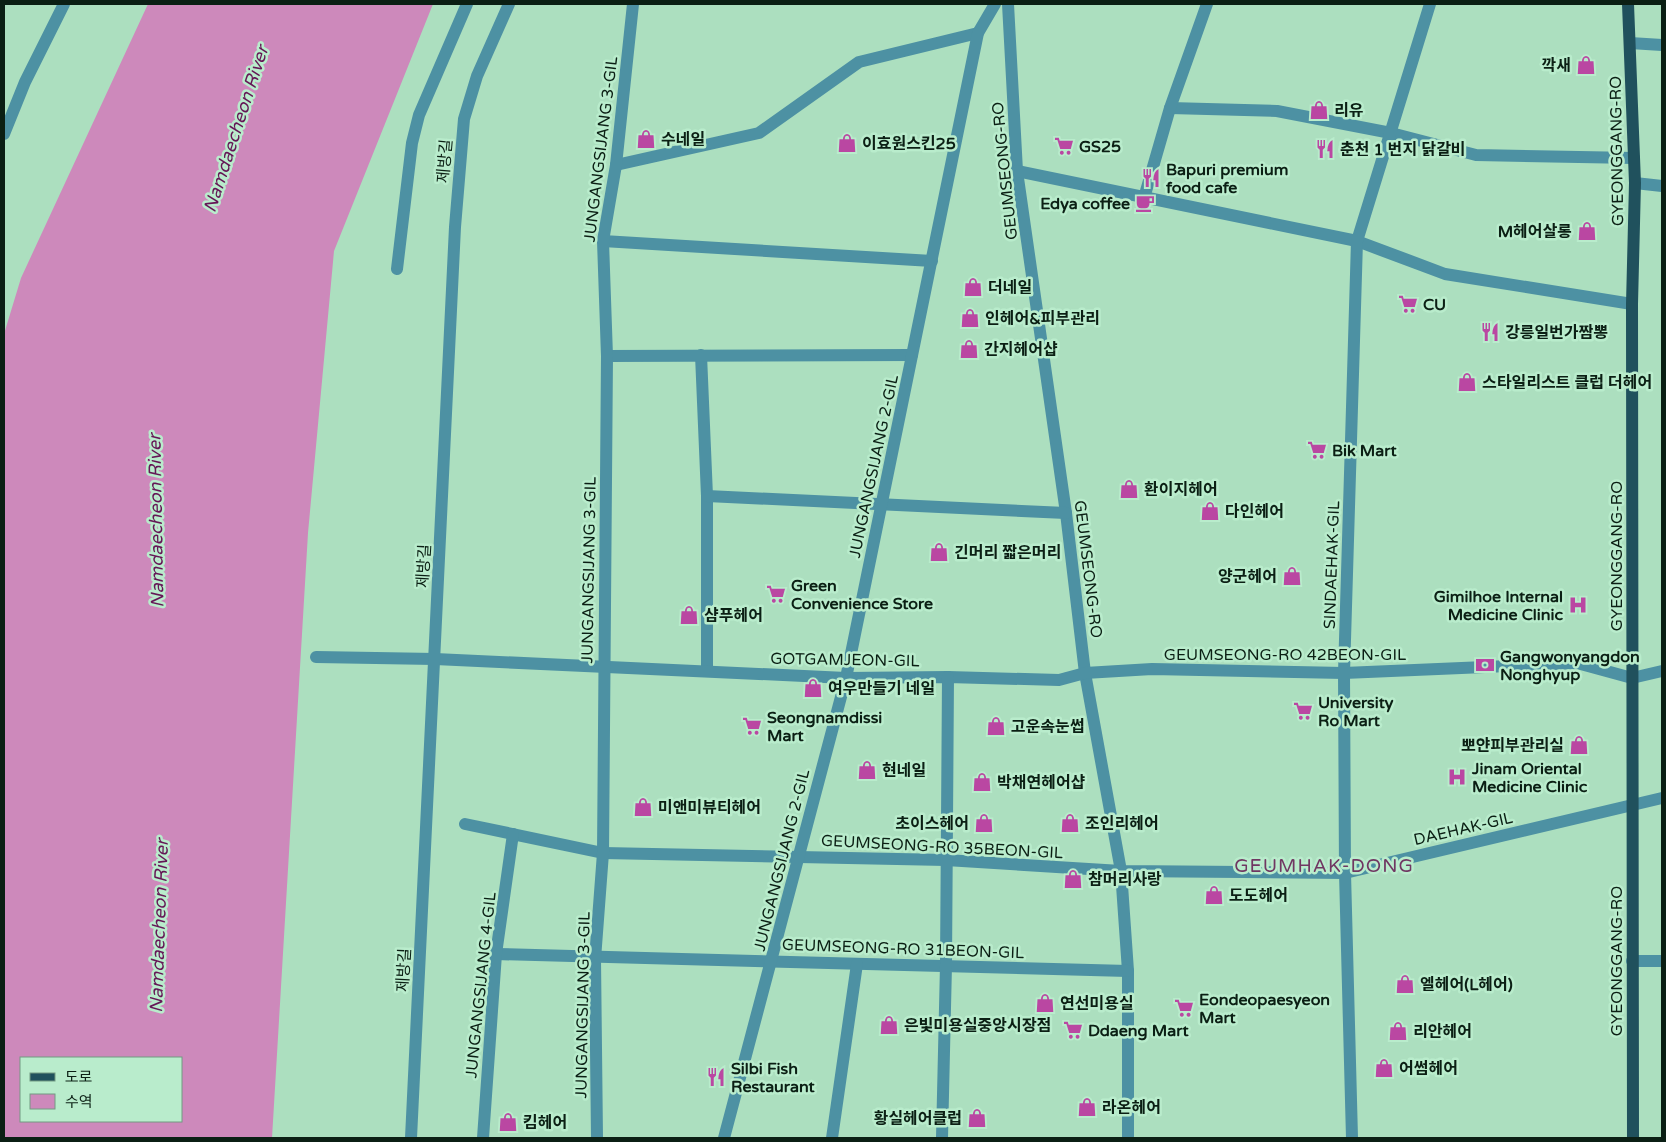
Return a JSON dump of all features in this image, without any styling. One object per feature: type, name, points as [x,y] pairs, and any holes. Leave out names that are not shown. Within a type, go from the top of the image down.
[{"type":"main road","name":"GYEONGGANG-RO","points":[[1628,4],[1635,183],[1632,304],[1633,1138]]},
{"type":"street","points":[[4,134],[25,82],[64,4]]},
{"type":"street","points":[[396,269],[412,143],[419,115],[467,4]]},
{"type":"street","name":"제방길","points":[[411,1138],[455,227],[464,119],[477,76],[509,4]]},
{"type":"street","name":"JUNGANGSIJANG 3-GIL","points":[[597,1138],[595,959],[603,853],[603,666],[607,356],[603,241],[616,165],[633,4]]},
{"type":"street","name":"JUNGANGSIJANG 2-GIL","points":[[724,1138],[846,678],[978,33],[995,4]]},
{"type":"street","name":"GEUMSEONG-RO","points":[[1008,4],[1017,171],[1066,513],[1085,672],[1120,871],[1128,971],[1128,1138]]},
{"type":"street","points":[[1144,198],[1170,108],[1207,4]]},
{"type":"street","name":"SINDAEHAK-GIL","points":[[1352,1138],[1345,873],[1344,673],[1357,241],[1430,4]]},
{"type":"street","points":[[616,165],[758,133],[859,62],[978,33]]},
{"type":"street","points":[[1630,44],[1662,45]]},
{"type":"street","points":[[1170,108],[1277,111],[1391,134],[1476,155],[1634,158]]},
{"type":"street","points":[[1017,171],[1357,241],[1445,274],[1632,304]]},
{"type":"street","points":[[1635,183],[1662,186]]},
{"type":"street","points":[[603,241],[932,261]]},
{"type":"street","points":[[701,355],[707,496],[707,671]]},
{"type":"street","points":[[607,356],[912,355]]},
{"type":"street","points":[[707,496],[1066,513]]},
{"type":"street","name":"GOTGAMJEON-GIL","points":[[316,657],[435,659],[846,678],[948,677],[1059,680],[1085,672]]},
{"type":"street","name":"GEUMSEONG-RO 42BEON-GIL","points":[[1085,672],[1152,669],[1344,673],[1577,663],[1632,678]]},
{"type":"street","points":[[1632,678],[1662,671]]},
{"type":"street","points":[[942,1138],[946,965],[948,677]]},
{"type":"street","name":"DAEHAK-GIL","points":[[1120,871],[1345,873],[1662,798]]},
{"type":"street","name":"GEUMSEONG-RO 35BEON-GIL","points":[[465,824],[603,853],[946,860],[1120,871]]},
{"type":"street","name":"JUNGANGSIJANG 4-GIL","points":[[483,1138],[496,954],[513,834]]},
{"type":"street","name":"GEUMSEONG-RO 31BEON-GIL","points":[[496,954],[595,959],[772,961],[1128,971]]},
{"type":"street","points":[[1632,961],[1662,961]]},
{"type":"street","points":[[832,1138],[857,964]]},
{"type":"water","name":"Namdaecheon River","points":[[148,4],[433,4],[334,251],[308,533],[272,1138],[4,1138],[4,334],[21,278]]},
{"type":"place","name":"깍새","points":[[1586,65]]},
{"type":"place","name":"리유","points":[[1319,110]]},
{"type":"place","name":"수네일","points":[[646,139]]},
{"type":"place","name":"이효원스킨25","points":[[847,143]]},
{"type":"place","name":"GS25","points":[[1064,146]]},
{"type":"place","name":"춘천 1 번지 닭갈비","points":[[1325,149]]},
{"type":"place","name":"Bapuri premium food cafe","points":[[1151,178]]},
{"type":"place","name":"Edya coffee","points":[[1145,203]]},
{"type":"place","name":"M헤어살롱","points":[[1587,231]]},
{"type":"place","name":"더네일","points":[[973,287]]},
{"type":"place","name":"CU","points":[[1408,304]]},
{"type":"place","name":"인헤어&피부관리","points":[[970,318]]},
{"type":"place","name":"강릉일번가짬뽕","points":[[1490,332]]},
{"type":"place","name":"간지헤어샵","points":[[969,349]]},
{"type":"place","name":"스타일리스트 클럽 더헤어","points":[[1467,382]]},
{"type":"place","name":"Bik Mart","points":[[1317,450]]},
{"type":"place","name":"환이지헤어","points":[[1129,489]]},
{"type":"place","name":"다인헤어","points":[[1210,511]]},
{"type":"place","name":"긴머리 짧은머리","points":[[939,552]]},
{"type":"place","name":"양군헤어","points":[[1292,576]]},
{"type":"place","name":"Green Convenience Store","points":[[776,594]]},
{"type":"place","name":"Gimilhoe Internal Medicine Clinic","points":[[1578,605]]},
{"type":"place","name":"샴푸헤어","points":[[689,615]]},
{"type":"place","name":"Gangwonyangdon Nonghyup","points":[[1485,665]]},
{"type":"place","name":"여우만들기 네일","points":[[813,688]]},
{"type":"place","name":"University Ro Mart","points":[[1303,711]]},
{"type":"place","name":"Seongnamdissi Mart","points":[[752,726]]},
{"type":"place","name":"고운속눈썹","points":[[996,726]]},
{"type":"place","name":"뽀얀피부관리실","points":[[1579,745]]},
{"type":"place","name":"현네일","points":[[867,770]]},
{"type":"place","name":"Jinam Oriental Medicine Clinic","points":[[1457,777]]},
{"type":"place","name":"박채연헤어샵","points":[[982,782]]},
{"type":"place","name":"미앤미뷰티헤어","points":[[643,807]]},
{"type":"place","name":"초이스헤어","points":[[984,823]]},
{"type":"place","name":"조인리헤어","points":[[1070,823]]},
{"type":"place","name":"참머리사랑","points":[[1073,879]]},
{"type":"place","name":"도도헤어","points":[[1214,895]]},
{"type":"place","name":"엘헤어(L헤어)","points":[[1405,984]]},
{"type":"place","name":"연선미용실","points":[[1045,1003]]},
{"type":"place","name":"Eondeopaesyeon Mart","points":[[1184,1008]]},
{"type":"place","name":"은빛미용실중앙시장점","points":[[889,1025]]},
{"type":"place","name":"Ddaeng Mart","points":[[1073,1030]]},
{"type":"place","name":"리안헤어","points":[[1398,1031]]},
{"type":"place","name":"어썸헤어","points":[[1384,1068]]},
{"type":"place","name":"Silbi Fish Restaurant","points":[[716,1077]]},
{"type":"place","name":"라온헤어","points":[[1087,1107]]},
{"type":"place","name":"황실헤어클럽","points":[[977,1118]]},
{"type":"place","name":"킴헤어","points":[[508,1122]]},
{"type":"district","name":"GEUMHAK-DONG","points":[[1324,865]]}]
